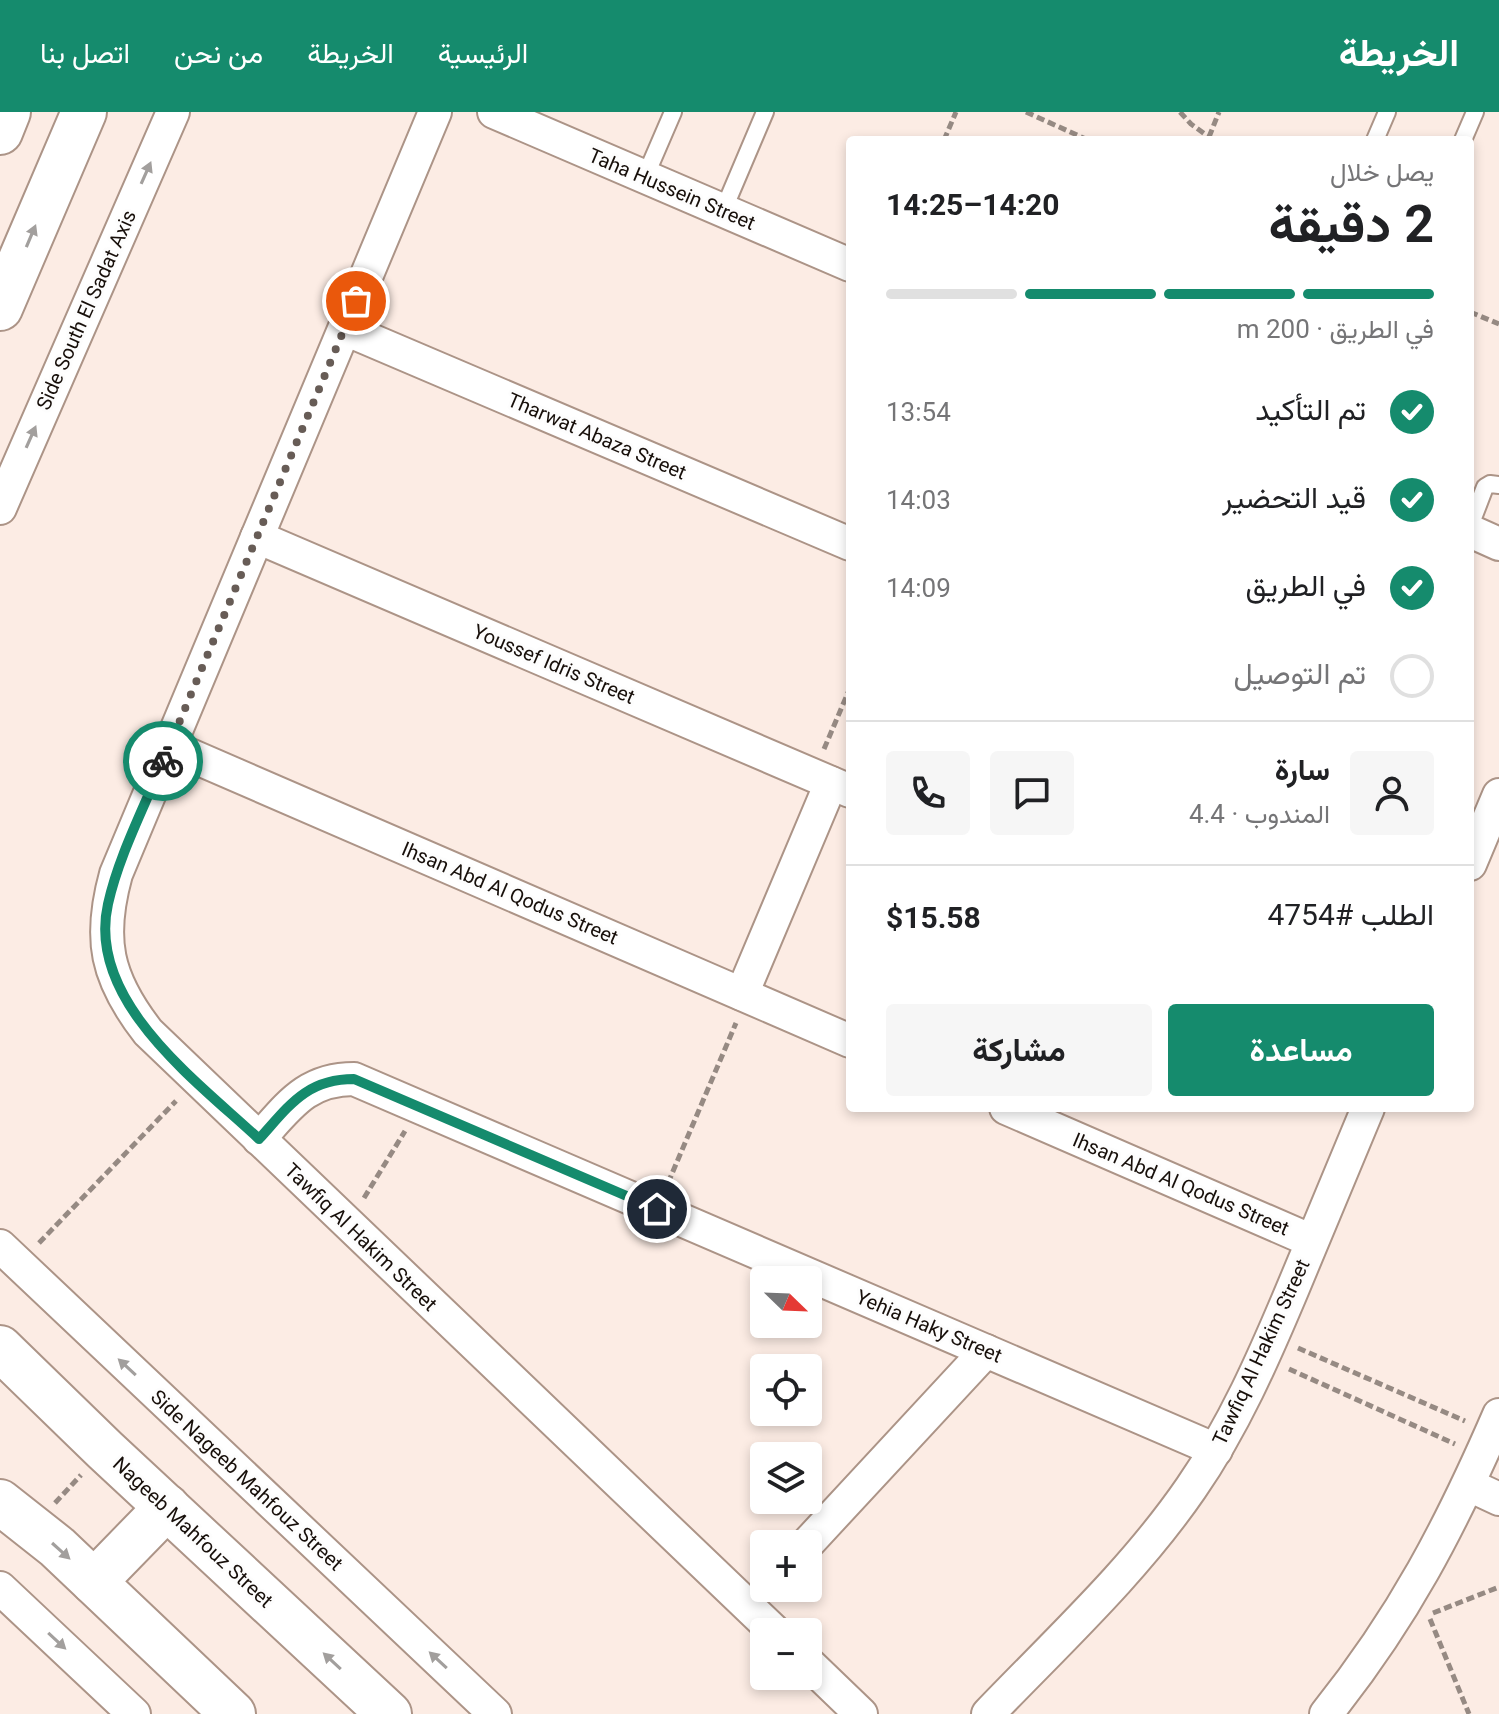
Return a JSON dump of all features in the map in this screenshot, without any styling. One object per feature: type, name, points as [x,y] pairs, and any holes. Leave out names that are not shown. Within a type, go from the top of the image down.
[{"type":"street","points":[[0,132],[8,112]]},
{"type":"street","points":[[0,308],[84,112]]},
{"type":"street","name":"Side South El Sadat Axis","points":[[0,508],[173,112]]},
{"type":"street","name":"Tawfiq Al Hakim Street","points":[[435,112],[116,874],[107,907],[106,941],[113,974],[127,1005],[148,1032],[196,1080],[348,1224],[750,1591]]},
{"type":"street","name":"Taha Hussein Street","points":[[494,112],[846,263]]},
{"type":"street","name":"Tharwat Abaza Street","points":[[345,329],[846,542]]},
{"type":"street","points":[[1474,531],[1499,544]]},
{"type":"street","name":"Youssef Idris Street","points":[[257,537],[831,783]]},
{"type":"street","name":"Ihsan Abd Al Qodus Street","points":[[169,746],[846,1039]]},
{"type":"street","points":[[745,995],[831,783]]},
{"type":"street","points":[[1474,850],[1486,807]]},
{"type":"street","name":"Yehia Haky Street","points":[[259,1139],[298,1097],[314,1085],[333,1079],[354,1079],[1216,1450]]},
{"type":"street","name":"Ihsan Abd Al Qodus Street","points":[[1015,1112],[1312,1241]]},
{"type":"street","name":"Tawfiq Al Hakim Street","points":[[988,1714],[1139,1557],[1216,1450],[1267,1347],[1366,1112]]},
{"type":"street","name":"Side Nageeb Mahfouz Street","points":[[9,1255],[495,1714]]},
{"type":"street","name":"Nageeb Mahfouz Street","points":[[0,1348],[389,1714]]},
{"type":"street","points":[[820,1530],[986,1351]]},
{"type":"street","points":[[1326,1714],[1401,1610],[1444,1536],[1491,1434]]},
{"type":"street","points":[[1469,1485],[1499,1499]]},
{"type":"street","points":[[94,1582],[167,1507]]},
{"type":"street","points":[[16,1514],[94,1582],[233,1714]]},
{"type":"street","points":[[0,1588],[134,1714]]},
{"type":"street","points":[[822,1676],[861,1714]]},
{"type":"lane","points":[[645,177],[673,112]]},
{"type":"lane","points":[[723,211],[765,112]]},
{"type":"lane","points":[[1377,136],[1387,112]]},
{"type":"lane","points":[[1465,136],[1475,112]]},
{"type":"lane","points":[[1474,518],[1485,487],[1499,485]]},
{"type":"path","points":[[946,136],[956,112]]},
{"type":"path","points":[[1026,112],[1079,136]]},
{"type":"path","points":[[1180,112],[1206,136]]},
{"type":"path","points":[[1209,136],[1219,112]]},
{"type":"path","points":[[1474,314],[1499,324]]},
{"type":"path","points":[[831,783],[846,708]]},
{"type":"path","points":[[657,1209],[745,995]]},
{"type":"path","points":[[9,1255],[196,1080]]},
{"type":"path","points":[[348,1224],[420,1106]]},
{"type":"path","points":[[1267,1347],[1491,1434]]},
{"type":"path","points":[[1267,1347],[1491,1434]]},
{"type":"path","points":[[16,1514],[105,1450]]},
{"type":"path","points":[[1469,1714],[1428,1615],[1499,1587]]},
{"type":"way so far","points":[[163,761],[356,301]]},
{"type":"route","points":[[163,761],[116,874],[107,907],[106,941],[113,974],[127,1005],[148,1032],[259,1139],[298,1097],[314,1085],[333,1079],[354,1079],[657,1209]]}]
